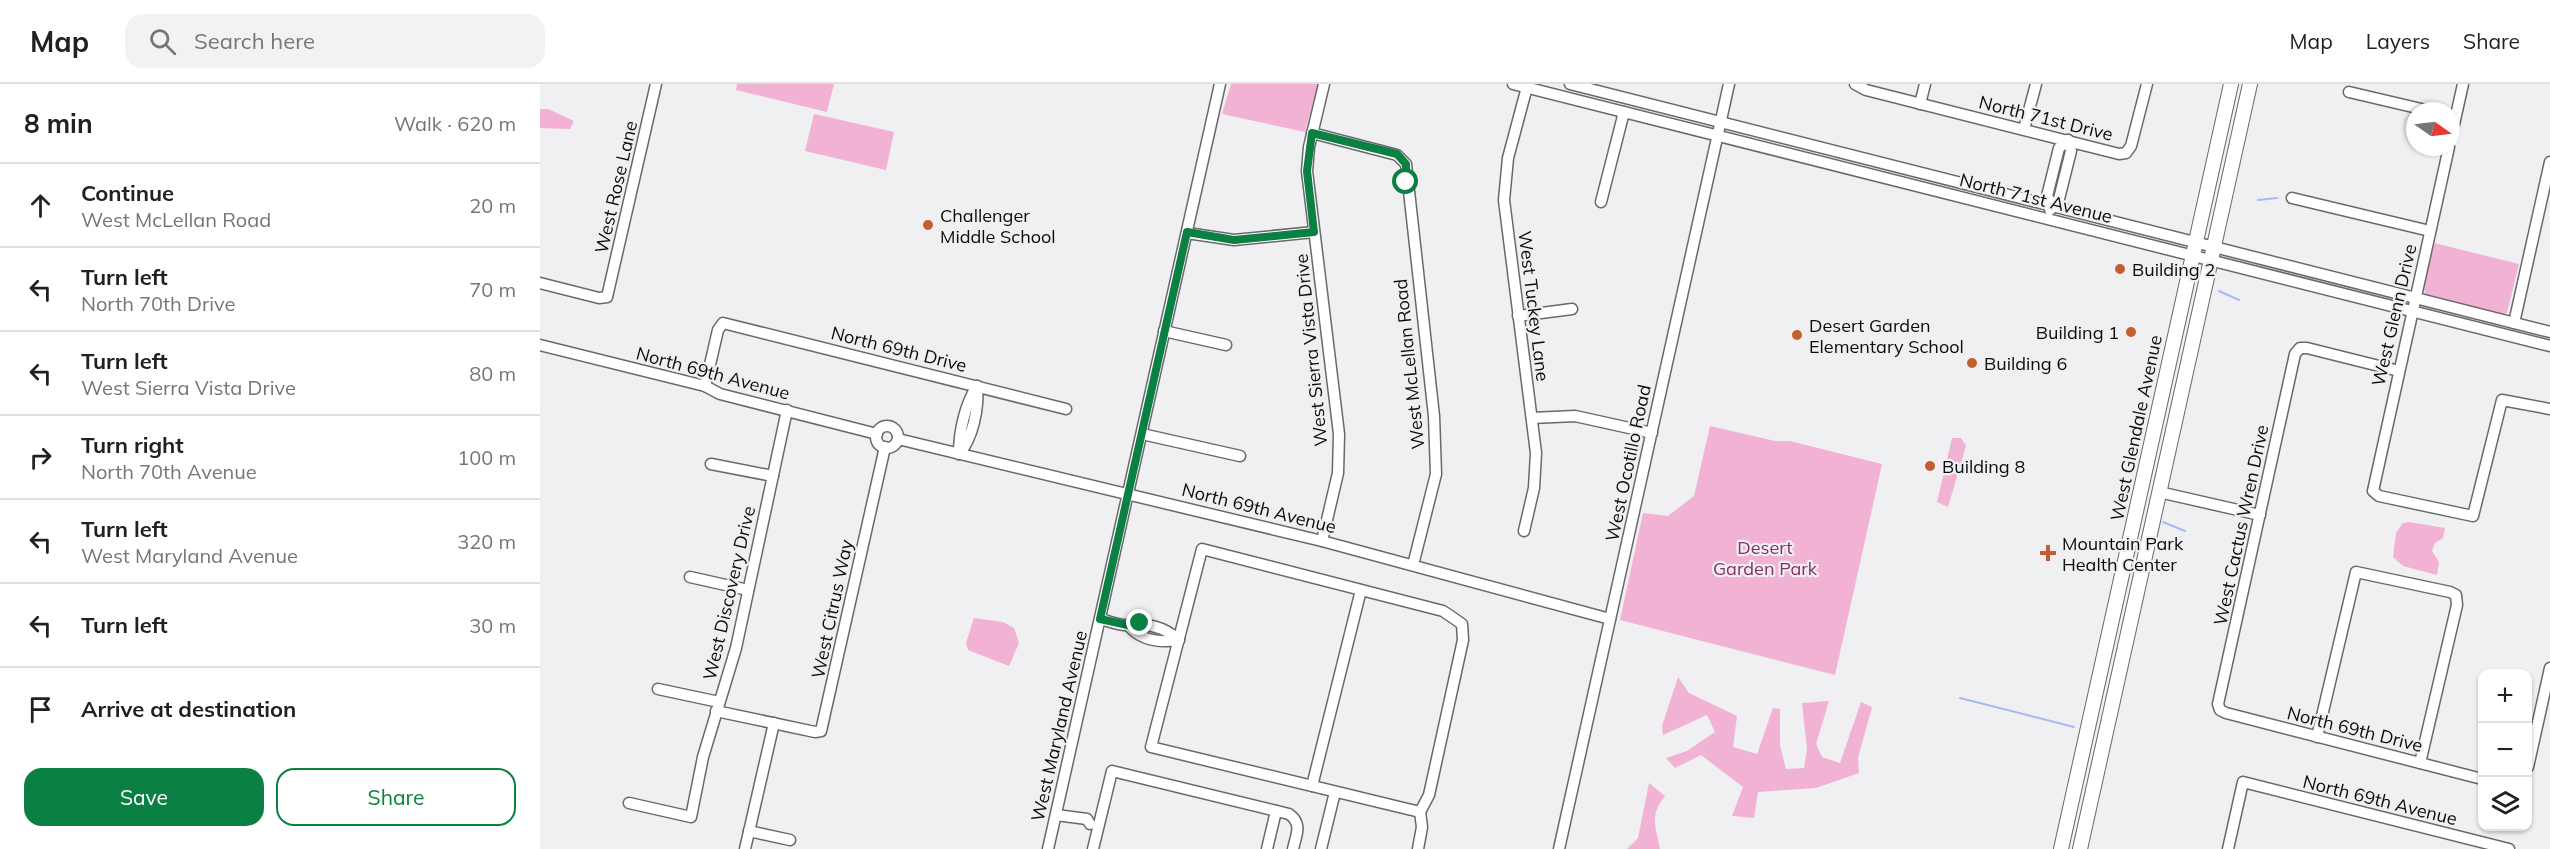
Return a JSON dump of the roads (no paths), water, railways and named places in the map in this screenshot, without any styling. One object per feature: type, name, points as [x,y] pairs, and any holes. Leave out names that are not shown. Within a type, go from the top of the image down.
[{"type":"main road","name":"West Glendale Avenue","points":[[2061,849],[2230,84]]},
{"type":"main road","name":"West Glendale Avenue","points":[[2080,849],[2250,84]]},
{"type":"main road","points":[[2110,628],[2128,632]]},
{"type":"street","name":"West Rose Lane","points":[[540,284],[599,298],[607,297],[656,84]]},
{"type":"street","name":"West Maryland Avenue","points":[[1048,849],[1220,84]]},
{"type":"street","name":"West Sierra Vista Drive","points":[[1322,541],[1338,473],[1339,434],[1307,171],[1312,133],[1324,84]]},
{"type":"street","name":"North 71st Avenue","points":[[1513,84],[2048,218],[2194,248]]},
{"type":"street","name":"North 71st Avenue","points":[[1570,84],[2052,205],[2194,248],[2550,346]]},
{"type":"street","name":"West Ocotillo Road","points":[[1559,849],[1729,84]]},
{"type":"street","name":"North 71st Drive","points":[[1855,84],[1866,90],[2119,154],[2126,153],[2131,146],[2147,84]]},
{"type":"street","points":[[1920,104],[1925,84]]},
{"type":"street","points":[[2024,129],[2036,84]]},
{"type":"street","points":[[2458,102],[2463,84]]},
{"type":"street","name":"West Tuckey Lane","points":[[1524,531],[1536,471],[1532,418],[1504,200],[1504,179],[1527,87]]},
{"type":"street","points":[[2349,92],[2406,105]]},
{"type":"street","points":[[1600,202],[1624,112]]},
{"type":"street","name":"West McLellan Road","points":[[1312,133],[1397,154],[1406,164],[1434,416],[1436,474],[1413,565]]},
{"type":"street","points":[[2048,218],[2052,205],[2047,196],[2059,148],[2068,140]]},
{"type":"street","name":"West Glenn Drive","points":[[2447,156],[2373,491],[2377,496],[2473,516],[2502,400],[2550,409]]},
{"type":"street","points":[[2514,323],[2550,162]]},
{"type":"street","points":[[2292,198],[2430,231]]},
{"type":"street","points":[[1187,232],[1234,240],[1314,232]]},
{"type":"street","name":"North 71st Avenue","points":[[2213,253],[2415,298],[2550,332]]},
{"type":"street","points":[[1518,316],[1572,309]]},
{"type":"street","name":"North 69th Drive","points":[[705,386],[718,330],[723,323],[1066,409]]},
{"type":"street","points":[[1164,331],[1226,345]]},
{"type":"street","name":"North 69th Avenue","points":[[540,345],[705,386],[720,394],[877,434],[883,427],[889,426],[897,432],[898,439],[1128,496],[1144,496],[1322,541],[1610,619]]},
{"type":"street","name":"West Cactus Wren Drive","points":[[2220,710],[2218,704],[2295,354],[2300,348],[2399,370]]},
{"type":"street","points":[[959,454],[968,445],[978,399],[977,386]]},
{"type":"street","name":"West Discovery Drive","points":[[629,803],[691,817],[717,707],[728,679],[787,410]]},
{"type":"street","points":[[1532,418],[1575,416],[1652,433]]},
{"type":"street","points":[[877,434],[878,442],[885,447],[893,445],[898,439]]},
{"type":"street","points":[[1142,434],[1240,456]]},
{"type":"street","name":"West Citrus Way","points":[[658,689],[774,723],[816,732],[821,731],[885,447]]},
{"type":"street","points":[[711,464],[772,477]]},
{"type":"street","points":[[2159,492],[2260,515]]},
{"type":"street","points":[[1418,849],[1422,827],[1420,812],[1428,795],[1463,640],[1462,624],[1443,611],[1202,549],[1151,747],[1420,812]]},
{"type":"street","points":[[2317,737],[2356,572],[2456,596],[2457,604],[2420,763]]},
{"type":"street","points":[[690,577],[748,590]]},
{"type":"street","points":[[1312,786],[1361,590]]},
{"type":"street","points":[[1100,619],[1128,625],[1140,623],[1167,630],[1179,640]]},
{"type":"street","points":[[2532,750],[2550,668]]},
{"type":"street","name":"North 69th Drive","points":[[2220,710],[2478,778]]},
{"type":"street","points":[[746,849],[774,723]]},
{"type":"street","points":[[1093,849],[1094,825],[1112,771],[1276,811],[1296,819],[1298,826],[1293,849]]},
{"type":"street","name":"North 69th Avenue","points":[[2228,849],[2243,782],[2509,849]]},
{"type":"street","points":[[1321,849],[1335,792]]},
{"type":"street","points":[[1267,849],[1276,811]]},
{"type":"street","points":[[1056,815],[1072,819],[1076,824],[1085,827],[1094,825]]},
{"type":"street","points":[[749,831],[790,840]]},
{"type":"waterway","points":[[2258,200],[2277,198]]},
{"type":"waterway","points":[[2219,291],[2239,300]]},
{"type":"waterway","points":[[2163,522],[2185,531]]},
{"type":"waterway","points":[[1960,698],[2074,727]]},
{"type":"place","name":"Challenger Middle School","points":[[928,225]]},
{"type":"place","name":"Building 2","points":[[2120,269]]},
{"type":"place","name":"Building 1","points":[[2131,332]]},
{"type":"place","name":"Desert Garden Elementary School","points":[[1797,335]]},
{"type":"place","name":"Building 6","points":[[1972,363]]},
{"type":"place","name":"Building 8","points":[[1930,466]]},
{"type":"place","name":"Mountain Park Health Center","points":[[2048,553]]},
{"type":"park label","name":"Desert Garden Park","points":[[1765,557]]}]
